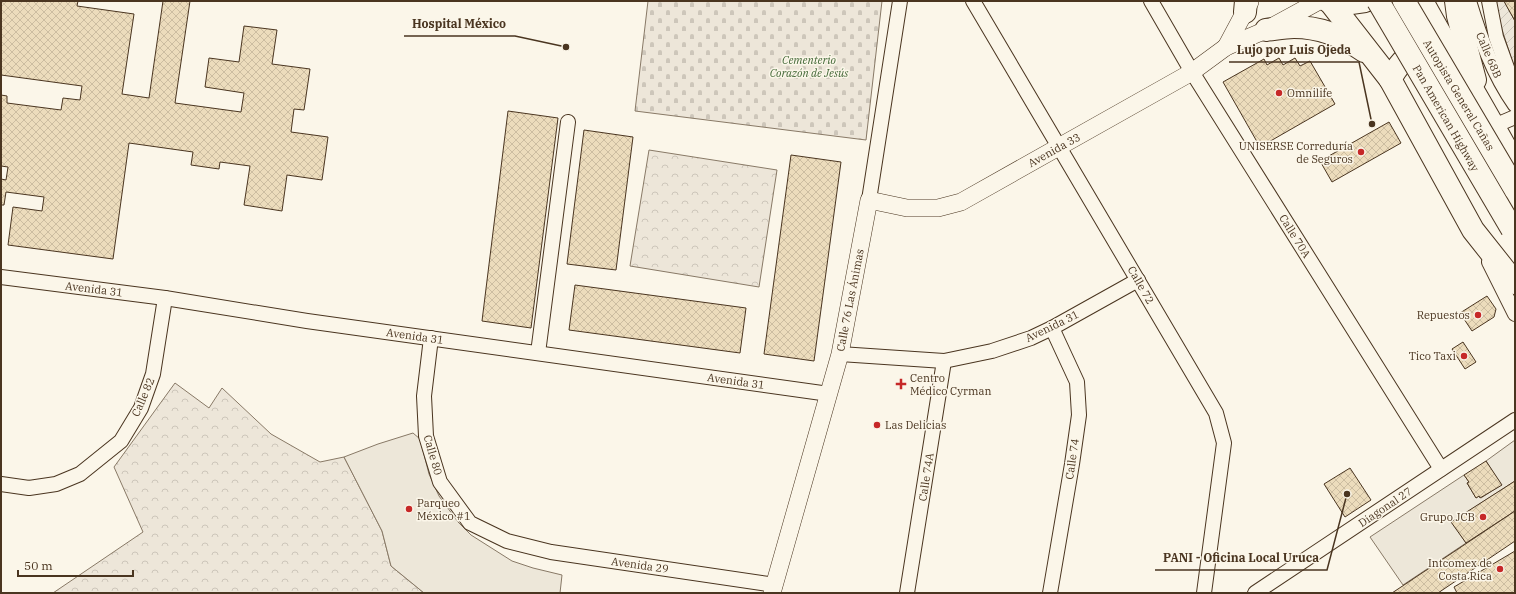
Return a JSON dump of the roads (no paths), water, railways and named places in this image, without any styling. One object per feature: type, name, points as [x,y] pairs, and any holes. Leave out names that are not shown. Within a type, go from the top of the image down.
[{"type":"main road","points":[[1326,1],[1344,4],[1365,1]]},
{"type":"main road","points":[[1326,1],[1390,79],[1473,230],[1515,283]]},
{"type":"main road","name":"Pan American Highway","points":[[1378,1],[1513,232]]},
{"type":"main road","name":"Autopista General Cañas","points":[[1404,1],[1515,189]]},
{"type":"main road","points":[[1422,1],[1449,52],[1494,126],[1515,165]]},
{"type":"main road","points":[[1456,1],[1458,16],[1481,105]]},
{"type":"main road","points":[[1266,30],[1295,27],[1323,31],[1350,42],[1373,58]]},
{"type":"main road","points":[[1390,79],[1397,67],[1406,57],[1415,51],[1436,49],[1449,52]]},
{"type":"street","name":"Calle 76 Las Ánimas","points":[[774,589],[840,354],[869,200],[900,1]]},
{"type":"street","name":"Calle 72","points":[[973,1],[1060,146],[1216,413],[1224,443],[1204,593]]},
{"type":"street","name":"Calle 70A","points":[[1152,1],[1192,72],[1441,469]]},
{"type":"street","name":"Avenida 33","points":[[869,200],[907,208],[938,208],[961,202],[1192,72],[1226,47],[1266,30],[1326,1]]},
{"type":"street","name":"Calle 68B","points":[[1469,1],[1480,35],[1504,90],[1515,105]]},
{"type":"street","points":[[1489,1],[1496,37],[1515,90]]},
{"type":"street","name":"Avenida 33","points":[[1226,47],[1247,4]]},
{"type":"street","points":[[1494,126],[1515,117]]},
{"type":"street","points":[[538,353],[568,122]]},
{"type":"street","points":[[1473,230],[1515,314]]},
{"type":"street","name":"Avenida 31","points":[[1,277],[165,298],[307,321],[829,394]]},
{"type":"street","name":"Avenida 31","points":[[840,354],[944,361],[992,351],[1032,338],[1138,280]]},
{"type":"street","name":"Calle 82","points":[[1,484],[29,488],[56,484],[80,474],[121,441],[140,408],[153,374],[165,298]]},
{"type":"street","name":"Calle 74","points":[[1050,593],[1079,414],[1077,382],[1052,328]]},
{"type":"street","name":"Calle 80","points":[[430,338],[424,396],[426,436],[440,482],[470,523],[507,541]]},
{"type":"street","name":"Calle 74A","points":[[907,593],[944,361]]},
{"type":"street","name":"Diagonal 27","points":[[1255,593],[1515,420]]},
{"type":"street","name":"Avenida 29","points":[[507,541],[551,552],[774,589]]},
{"type":"place","name":"Hospital México","points":[[566,47]]},
{"type":"place","name":"Omnilife","points":[[1279,93]]},
{"type":"place","name":"Lujo por Luis Ojeda","points":[[1372,124]]},
{"type":"place","name":"UNISERSE Correduría de Seguros","points":[[1361,152]]},
{"type":"place","name":"Repuestos","points":[[1478,315]]},
{"type":"place","name":"Tico Taxi","points":[[1464,356]]},
{"type":"place","name":"Centro Médico Cyrman","points":[[901,384]]},
{"type":"place","name":"Las Delicias","points":[[877,425]]},
{"type":"place","name":"PANI - Oficina Local Uruca","points":[[1347,494]]},
{"type":"place","name":"Parqueo México #1","points":[[409,509]]},
{"type":"place","name":"Grupo JCB","points":[[1483,517]]},
{"type":"place","name":"Intcomex de Costa Rica","points":[[1500,569]]},
{"type":"park label","name":"Cementerio Corazón de Jesús","points":[[809,66]]}]
